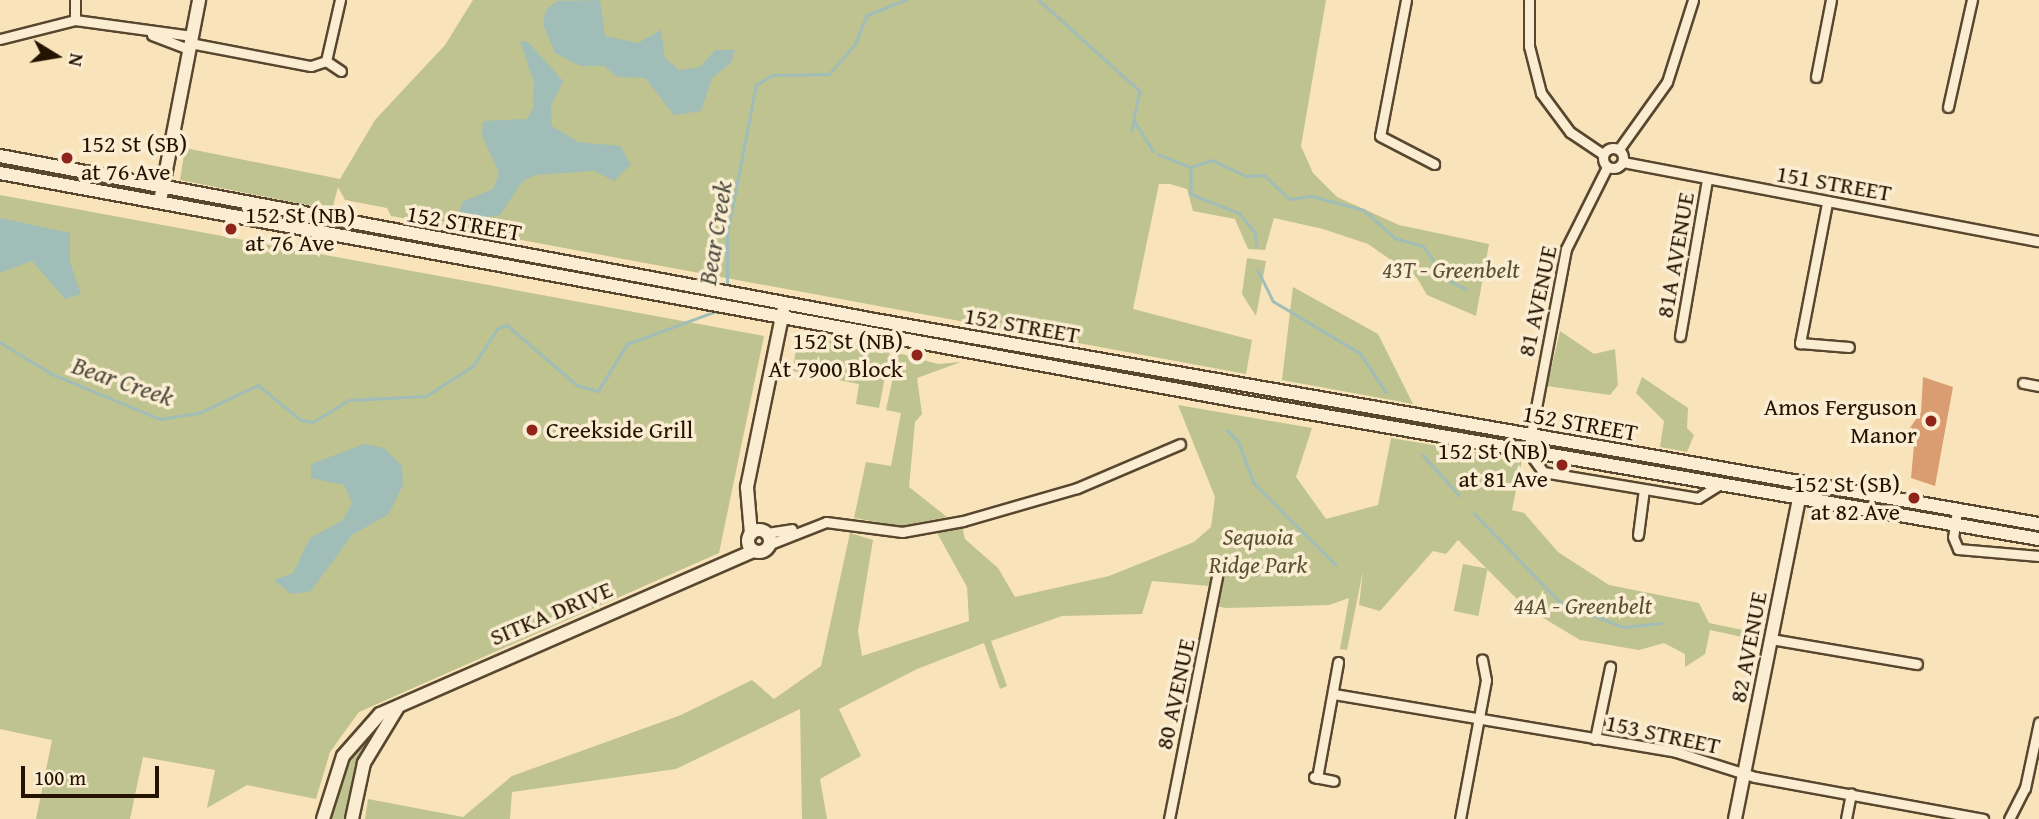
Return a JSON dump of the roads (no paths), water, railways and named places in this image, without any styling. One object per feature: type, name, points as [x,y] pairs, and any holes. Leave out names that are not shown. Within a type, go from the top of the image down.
[{"type":"main road","points":[[160,203],[199,0]]},
{"type":"main road","name":"152 STREET","points":[[0,156],[744,295],[1529,436],[2039,524]]},
{"type":"main road","name":"152 STREET","points":[[0,173],[781,318],[1799,499],[2039,539]]},
{"type":"main road","points":[[758,539],[747,497],[784,302]]},
{"type":"main road","name":"82 AVENUE","points":[[1735,819],[1802,483]]},
{"type":"main road","name":"SITKA DRIVE","points":[[323,819],[335,771],[351,745],[402,701],[717,564],[758,539]]},
{"type":"main road","points":[[352,819],[364,763],[402,701]]},
{"type":"street","points":[[75,0],[75,20]]},
{"type":"street","points":[[326,61],[340,0]]},
{"type":"street","points":[[1406,0],[1380,136],[1434,164]]},
{"type":"street","points":[[1529,0],[1529,47],[1541,93],[1570,132],[1603,154],[1607,167],[1623,162],[1619,149]]},
{"type":"street","points":[[1603,154],[1619,149],[1667,82],[1693,0]]},
{"type":"street","points":[[1816,77],[1831,0]]},
{"type":"street","points":[[1948,107],[1972,0]]},
{"type":"street","points":[[0,39],[75,20],[311,66],[326,61]]},
{"type":"street","points":[[326,61],[341,71]]},
{"type":"street","name":"151 STREET","points":[[1623,162],[1827,203],[2039,241]]},
{"type":"street","name":"81 AVENUE","points":[[1528,451],[1566,249],[1607,167]]},
{"type":"street","name":"81A AVENUE","points":[[1680,336],[1707,180]]},
{"type":"street","points":[[1827,203],[1800,343],[1849,346]]},
{"type":"street","points":[[2023,383],[2039,386]]},
{"type":"street","points":[[758,539],[825,522],[902,532],[963,521],[1077,488],[1180,444]]},
{"type":"street","points":[[1528,451],[1543,472],[1698,498],[1720,485]]},
{"type":"street","points":[[1638,535],[1643,489]]},
{"type":"street","points":[[1957,510],[1954,524],[1960,550],[2039,556]]},
{"type":"street","name":"80 AVENUE","points":[[1169,819],[1217,576]]},
{"type":"street","points":[[1771,639],[1917,664]]},
{"type":"street","points":[[1460,819],[1480,721],[1482,659]]},
{"type":"street","points":[[1334,781],[1315,778],[1334,694],[1338,662]]},
{"type":"street","points":[[1595,738],[1610,667]]},
{"type":"street","name":"153 STREET","points":[[1334,694],[1686,754],[1744,773],[1983,819]]},
{"type":"street","points":[[2009,819],[2025,788],[2039,722]]},
{"type":"street","points":[[1846,819],[1851,793]]},
{"type":"water","points":[[600,0],[605,36],[638,43],[661,30],[665,58],[679,70],[700,67],[715,50],[735,50],[731,63],[712,78],[701,111],[674,115],[645,78],[617,77],[604,66],[580,66],[555,53],[543,24],[546,10],[557,1]]},
{"type":"water","points":[[520,41],[528,42],[563,81],[551,106],[552,126],[578,142],[620,146],[631,164],[614,181],[594,171],[535,175],[522,182],[500,215],[471,220],[460,212],[462,202],[493,189],[499,173],[482,135],[483,121],[527,119],[533,108],[534,82]]},
{"type":"water","points":[[0,218],[70,233],[70,262],[81,294],[65,299],[32,261],[0,273]]},
{"type":"water","points":[[364,444],[384,448],[402,466],[403,485],[389,514],[352,535],[311,591],[291,594],[274,580],[293,573],[310,538],[343,520],[352,503],[344,485],[311,478],[311,464]]},
{"type":"waterway","name":"Bear Creek","points":[[727,288],[727,235],[756,85],[772,75],[829,74],[855,44],[867,15],[905,0]]},
{"type":"waterway","points":[[1039,0],[1140,91],[1134,120],[1153,151]]},
{"type":"waterway","points":[[1131,131],[1134,121]]},
{"type":"waterway","points":[[1158,154],[1191,167],[1191,194],[1239,213],[1255,232],[1257,246]]},
{"type":"waterway","points":[[1191,167],[1212,160],[1246,176],[1264,175],[1290,199],[1312,196],[1364,210],[1395,238],[1423,246],[1448,280],[1466,289]]},
{"type":"waterway","points":[[1258,270],[1273,301],[1360,353],[1386,392]]},
{"type":"waterway","name":"Bear Creek","points":[[0,342],[52,374],[160,419],[199,413],[258,385],[301,420],[313,422],[349,400],[426,396],[473,366],[497,329],[507,325],[577,385],[598,391],[627,344],[719,310]]},
{"type":"waterway","points":[[1227,430],[1238,441],[1254,483],[1336,565]]},
{"type":"waterway","points":[[1423,455],[1459,495]]},
{"type":"waterway","points":[[1474,513],[1561,603],[1624,627],[1661,623]]},
{"type":"place","name":"152 St (SB) at 76 Ave","points":[[67,158]]},
{"type":"place","name":"152 St (NB) at 76 Ave","points":[[231,229]]},
{"type":"place","name":"152 St (NB) At 7900 Block","points":[[917,355]]},
{"type":"place","name":"Amos Ferguson Manor","points":[[1931,421]]},
{"type":"place","name":"Creekside Grill","points":[[532,430]]},
{"type":"place","name":"152 St (NB) at 81 Ave","points":[[1562,465]]},
{"type":"place","name":"152 St (SB) at 82 Ave","points":[[1914,498]]},
{"type":"park label","name":"43T - Greenbelt","points":[[1451,270]]},
{"type":"park label","name":"Sequoia Ridge Park","points":[[1258,551]]},
{"type":"park label","name":"44A - Greenbelt","points":[[1583,606]]}]
